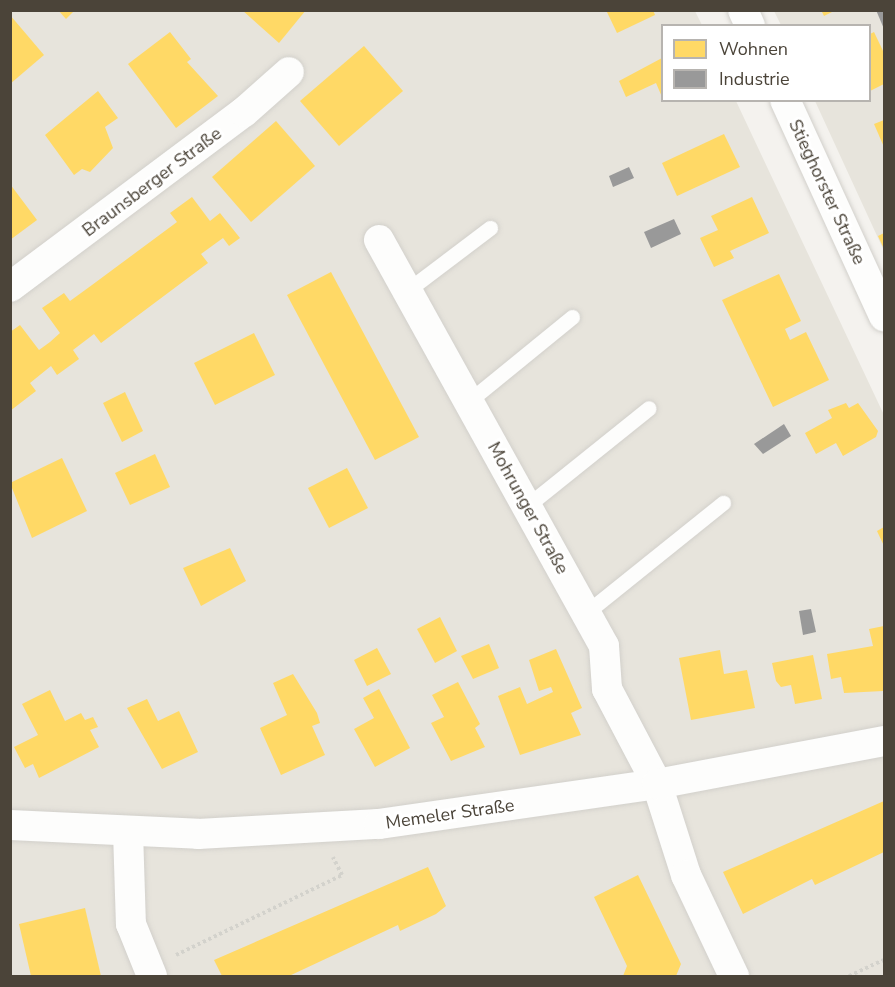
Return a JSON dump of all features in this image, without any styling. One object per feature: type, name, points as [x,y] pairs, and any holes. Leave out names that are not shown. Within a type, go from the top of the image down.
[{"type":"street","points":[[743,10],[749,24]]},
{"type":"street","name":"Braunsberger Straße","points":[[10,287],[244,112],[289,72]]},
{"type":"street","name":"Stieghorster Straße","points":[[786,102],[885,316]]},
{"type":"street","name":"Mohrunger Straße","points":[[379,240],[604,646],[607,689],[657,784],[690,887],[734,976]]},
{"type":"street","name":"Memeler Straße","points":[[10,825],[209,833],[379,824],[657,784],[885,741]]},
{"type":"street","points":[[128,831],[131,924],[150,973]]},
{"type":"lane","points":[[408,290],[490,228]]},
{"type":"lane","points":[[469,401],[572,317]]},
{"type":"lane","points":[[527,506],[649,408]]},
{"type":"lane","points":[[586,613],[723,503]]},
{"type":"path","points":[[150,973],[342,876],[332,854]]},
{"type":"path","points":[[849,976],[885,960]]},
{"type":"shaded area","points":[[10,11],[695,11],[702,24],[661,24],[661,102],[736,102],[884,415],[884,976],[11,976]]},
{"type":"shaded area","points":[[774,11],[884,11],[884,251],[815,102],[871,102],[871,24],[780,24]]},
{"type":"building: Wohnen","points":[[58,10],[75,10],[66,19]]},
{"type":"building: Wohnen","points":[[242,10],[306,10],[279,43]]},
{"type":"building: Wohnen","points":[[606,10],[653,10],[655,15],[617,33]]},
{"type":"building: Wohnen","points":[[821,10],[836,10],[824,16]]},
{"type":"building: Wohnen","points":[[10,15],[44,55],[10,84]]},
{"type":"building: Wohnen","points":[[170,32],[191,59],[187,62],[218,96],[176,128],[128,64]]},
{"type":"building: Wohnen","points":[[874,32],[884,53],[884,84],[871,90],[871,34]]},
{"type":"building: Wohnen","points":[[364,46],[403,91],[339,146],[300,101]]},
{"type":"building: Wohnen","points":[[661,59],[661,95],[656,83],[626,97],[619,81]]},
{"type":"building: Wohnen","points":[[98,91],[118,118],[105,127],[113,148],[90,172],[82,169],[74,175],[45,135]]},
{"type":"building: Wohnen","points":[[884,120],[884,147],[874,124]]},
{"type":"building: Wohnen","points":[[276,121],[315,166],[251,222],[212,177]]},
{"type":"building: Wohnen","points":[[724,134],[740,167],[677,196],[662,163]]},
{"type":"building: Wohnen","points":[[10,184],[37,220],[10,240]]},
{"type":"building: Wohnen","points":[[192,197],[210,221],[220,213],[240,238],[229,246],[223,238],[201,254],[208,263],[101,343],[94,334],[73,350],[79,359],[57,375],[51,366],[30,383],[36,391],[10,411],[10,332],[20,325],[39,350],[50,342],[60,333],[42,308],[64,293],[70,301],[92,285],[177,222],[170,213]]},
{"type":"building: Wohnen","points":[[752,197],[769,233],[730,251],[734,258],[714,267],[700,238],[718,230],[711,216]]},
{"type":"building: Wohnen","points":[[884,233],[884,249],[878,236]]},
{"type":"building: Wohnen","points":[[331,272],[419,437],[375,460],[287,295]]},
{"type":"building: Wohnen","points":[[779,274],[801,321],[785,329],[790,340],[806,332],[829,380],[773,407],[722,300]]},
{"type":"building: Wohnen","points":[[254,333],[275,375],[215,405],[194,363]]},
{"type":"building: Wohnen","points":[[125,392],[143,431],[122,442],[103,403]]},
{"type":"building: Wohnen","points":[[846,403],[849,408],[858,403],[878,431],[876,437],[843,456],[836,443],[816,454],[805,433],[832,418],[828,410]]},
{"type":"building: Wohnen","points":[[155,454],[170,487],[130,505],[115,473]]},
{"type":"building: Wohnen","points":[[62,458],[87,511],[32,538],[10,483]]},
{"type":"building: Wohnen","points":[[347,468],[368,508],[329,528],[308,488]]},
{"type":"building: Wohnen","points":[[884,527],[884,546],[877,531]]},
{"type":"building: Wohnen","points":[[230,548],[246,581],[201,606],[183,568]]},
{"type":"building: Wohnen","points":[[440,617],[457,651],[435,663],[417,629]]},
{"type":"building: Wohnen","points":[[884,626],[883,691],[844,693],[841,677],[831,679],[827,654],[873,646],[869,629]]},
{"type":"building: Wohnen","points":[[489,644],[499,668],[473,679],[461,656]]},
{"type":"building: Wohnen","points":[[377,648],[391,674],[367,686],[354,660]]},
{"type":"building: Wohnen","points":[[556,649],[582,708],[571,713],[581,735],[520,755],[498,696],[520,687],[527,704],[553,692],[551,687],[539,691],[529,660]]},
{"type":"building: Wohnen","points":[[720,650],[724,674],[747,670],[755,708],[691,720],[679,658]]},
{"type":"building: Wohnen","points":[[813,655],[822,699],[795,704],[791,685],[781,687],[776,681],[772,663]]},
{"type":"building: Wohnen","points":[[293,674],[317,713],[320,723],[312,726],[325,755],[281,775],[260,728],[287,715],[273,683]]},
{"type":"building: Wohnen","points":[[458,682],[480,724],[475,728],[485,747],[451,761],[431,723],[444,717],[432,695]]},
{"type":"building: Wohnen","points":[[379,689],[410,748],[375,767],[354,729],[374,718],[363,698]]},
{"type":"building: Wohnen","points":[[50,690],[65,721],[81,713],[85,720],[93,717],[98,727],[90,730],[99,747],[39,778],[33,764],[25,768],[14,747],[38,735],[22,704]]},
{"type":"building: Wohnen","points":[[147,699],[158,721],[179,711],[198,752],[162,769],[127,708]]},
{"type":"building: Wohnen","points":[[884,801],[884,852],[815,885],[812,879],[743,914],[723,872]]},
{"type":"building: Wohnen","points":[[428,867],[446,906],[436,914],[400,931],[398,925],[289,976],[222,976],[214,960]]},
{"type":"building: Wohnen","points":[[638,875],[681,964],[676,976],[623,976],[627,966],[594,897]]},
{"type":"building: Wohnen","points":[[85,908],[101,976],[31,976],[19,924]]},
{"type":"building: Industrie","points":[[876,10],[884,10],[884,29]]},
{"type":"building: Industrie","points":[[629,167],[634,178],[613,187],[609,176]]},
{"type":"building: Industrie","points":[[674,219],[681,234],[651,248],[644,232]]},
{"type":"building: Industrie","points":[[784,424],[791,436],[763,454],[754,444]]},
{"type":"building: Industrie","points":[[811,609],[816,632],[803,635],[799,611]]}]
